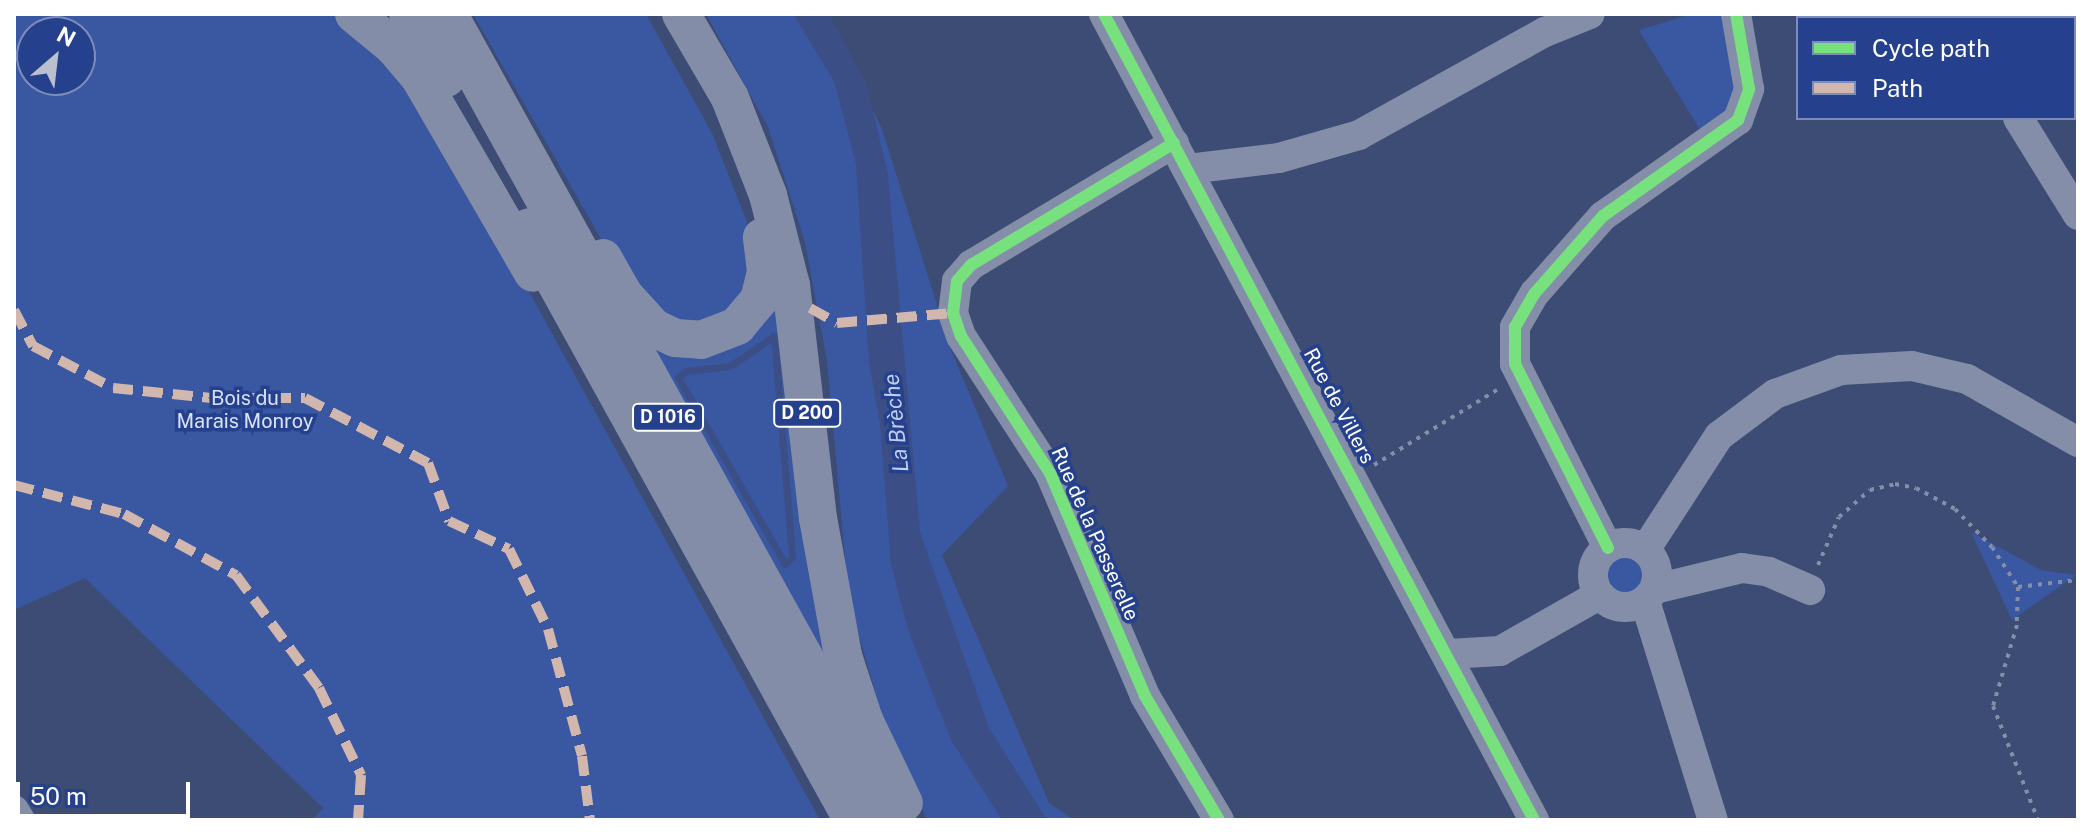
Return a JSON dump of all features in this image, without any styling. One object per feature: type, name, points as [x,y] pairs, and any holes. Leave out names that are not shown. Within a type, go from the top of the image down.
[{"type":"highway","name":"D 1016","points":[[411,14],[850,811]]},
{"type":"highway","name":"D 1016","points":[[445,14],[891,820]]},
{"type":"main road","points":[[354,14],[393,46],[420,78],[534,274],[651,451]]},
{"type":"main road","points":[[482,80],[544,161],[624,295],[646,321],[675,338],[714,338],[745,319],[759,300],[766,271],[764,245],[728,135],[661,14]]},
{"type":"main road","name":"D 200","points":[[681,14],[730,98],[772,207],[791,285],[820,530],[843,656],[864,720],[912,820]]},
{"type":"street","name":"Rue de Villers","points":[[1104,14],[1355,476],[1534,820]]},
{"type":"street","points":[[1181,156],[1279,158],[1359,135],[1545,32],[1590,14]]},
{"type":"street","points":[[1608,548],[1521,379],[1513,340],[1535,293],[1616,204],[1720,137],[1744,110],[1749,89],[1736,14]]},
{"type":"street","points":[[2019,120],[2078,215]]},
{"type":"street","name":"Rue de la Passerelle","points":[[1181,156],[971,265],[957,281],[953,313],[961,336],[1050,473],[1145,696],[1219,820]]},
{"type":"street","points":[[1645,550],[1719,436],[1775,394],[1841,370],[1898,365],[1958,376],[1998,393],[2078,442]]},
{"type":"street","points":[[1599,595],[1594,567],[1608,548],[1627,543],[1645,550],[1657,568],[1650,595],[1713,820]]},
{"type":"street","points":[[1599,595],[1620,607],[1742,568],[1769,572],[1810,590]]},
{"type":"street","points":[[1448,654],[1500,651],[1599,595]]},
{"type":"street","points":[[14,810],[20,820]]},
{"type":"path","points":[[1355,476],[1521,379]]},
{"type":"path","points":[[1810,590],[1839,517],[1870,490],[1895,484],[1916,488],[1955,509],[1992,547],[2018,587],[2017,625],[1993,706],[2038,820]]},
{"type":"path","points":[[2018,587],[2078,580]]},
{"type":"green space","name":"Bois du Marais Monroy","points":[[14,14],[334,14],[374,41],[414,83],[820,820],[312,820],[323,808],[85,578],[14,610]]},
{"type":"green space","points":[[473,14],[646,14],[712,133],[747,222],[757,271],[740,307],[678,331],[625,281]]},
{"type":"green space","points":[[706,14],[826,14],[882,129],[951,350],[1008,486],[942,555],[1049,803],[1074,820],[927,820],[888,737],[849,600],[827,361],[805,242],[768,127]]},
{"type":"green space","points":[[1692,14],[1724,14],[1737,89],[1735,108],[1702,133],[1639,30]]},
{"type":"green space","points":[[776,290],[834,684],[648,348]]},
{"type":"green space","points":[[1971,532],[2041,570],[2076,575],[2012,620]]},
{"type":"green space","points":[[1625,555],[1639,561],[1645,575],[1639,589],[1625,595],[1611,589],[1605,575],[1611,561]]},
{"type":"water","name":"La Brèche","points":[[793,14],[829,14],[867,85],[888,175],[920,532],[989,728],[1047,820],[1002,820],[951,740],[908,630],[891,564],[880,424],[869,362],[856,164],[834,81]]},
{"type":"waterway","points":[[774,336],[792,557],[785,564],[678,377],[686,371],[730,366],[774,336]]},
{"type":"marked path","points":[[810,308],[837,323],[953,313]]},
{"type":"marked path","points":[[14,310],[33,346],[113,388],[211,398],[305,398],[428,463],[449,521],[509,549],[548,629],[582,756],[590,820]]},
{"type":"marked path","points":[[14,485],[124,514],[236,575],[319,688],[361,775],[358,820]]},
{"type":"cycle path","points":[[1104,14],[1534,820]]},
{"type":"cycle path","points":[[1608,548],[1515,364],[1515,327],[1535,293],[1603,216],[1738,120],[1749,89],[1736,14]]},
{"type":"cycle path","points":[[1174,143],[971,265],[957,281],[953,313],[961,336],[1050,473],[1145,696],[1219,820]]}]
